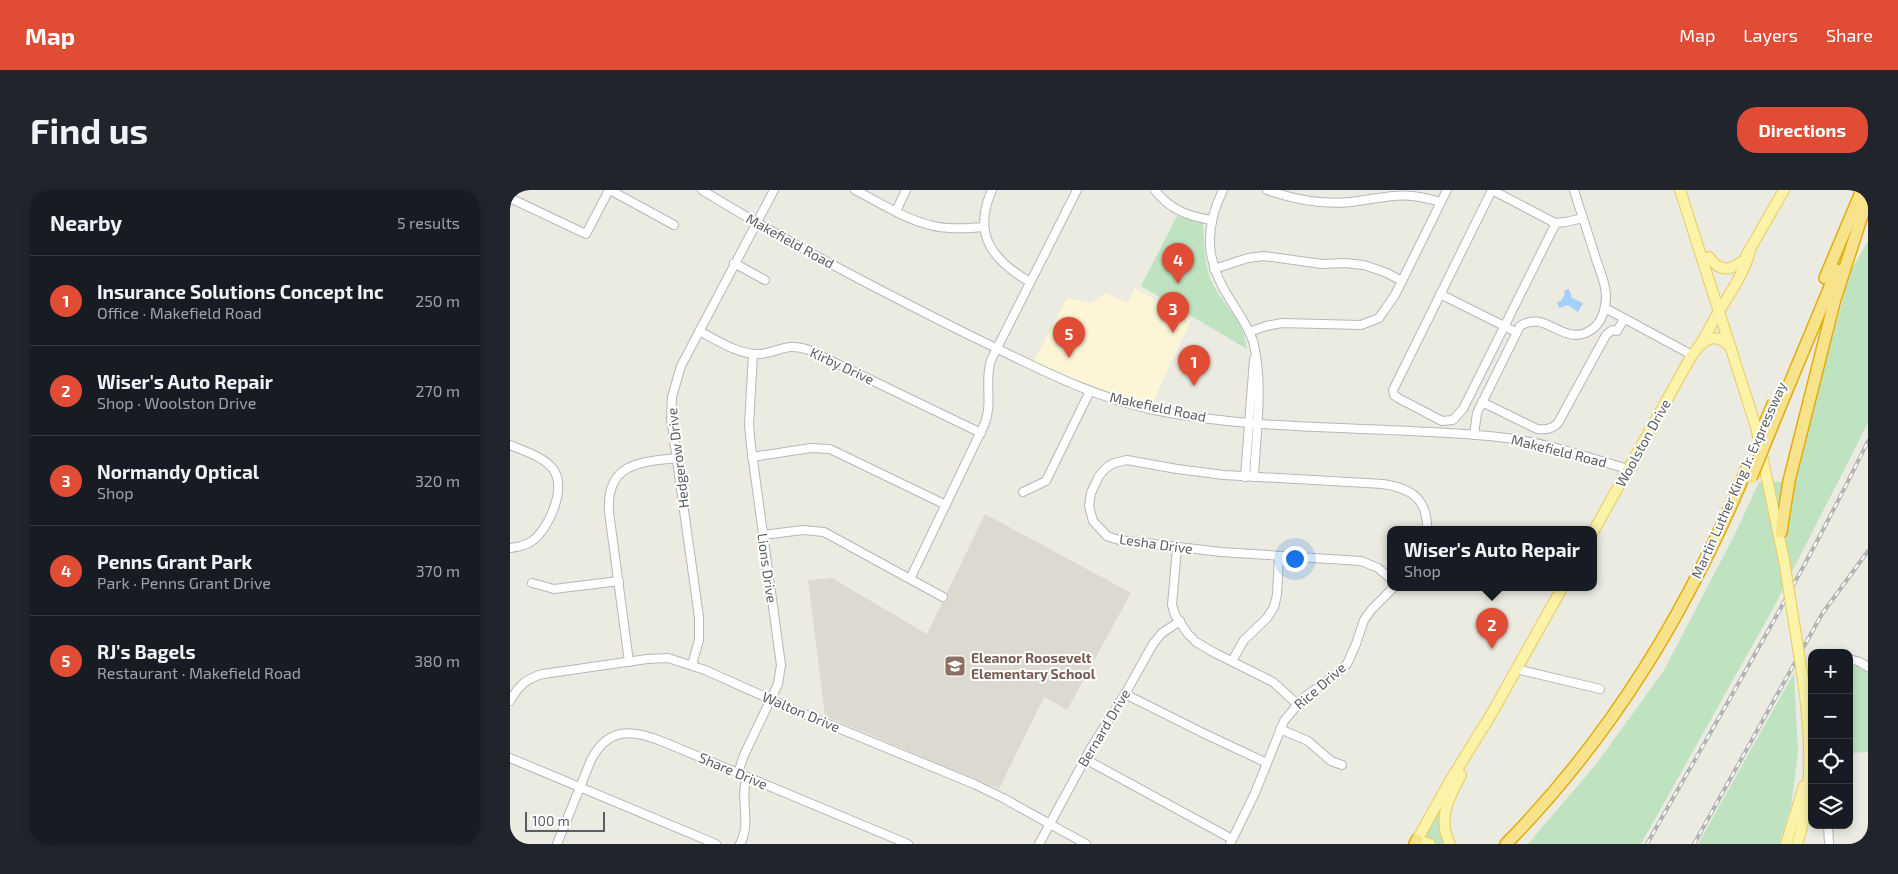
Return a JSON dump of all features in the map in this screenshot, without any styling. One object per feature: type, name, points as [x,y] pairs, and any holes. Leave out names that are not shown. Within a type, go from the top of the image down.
[{"type":"highway","name":"Martin Luther King Jr. Expressway","points":[[1506,844],[1570,771],[1608,723],[1640,677],[1699,576],[1726,519],[1862,190]]},
{"type":"highway","name":"Martin Luther King Jr. Expressway","points":[[1516,844],[1591,758],[1646,681],[1671,641],[1705,579],[1751,478],[1868,199]]},
{"type":"highway","points":[[1781,532],[1789,481],[1833,309],[1868,199]]},
{"type":"main road","points":[[1680,190],[1758,407],[1768,445],[1775,480],[1784,560],[1802,673],[1808,739]]},
{"type":"main road","points":[[1687,190],[1709,257],[1732,348],[1761,446],[1773,514],[1784,560]]},
{"type":"main road","points":[[1721,304],[1741,262],[1750,251],[1784,190]]},
{"type":"main road","points":[[1721,304],[1746,265],[1750,251]]},
{"type":"main road","points":[[1709,257],[1715,265],[1723,269],[1732,268],[1741,262]]},
{"type":"main road","name":"Woolston Drive","points":[[1596,526],[1692,355],[1699,347],[1721,304]]},
{"type":"main road","name":"Woolston Drive","points":[[1692,355],[1694,344],[1721,304]]},
{"type":"main road","points":[[1699,347],[1708,339],[1716,338],[1724,341],[1732,348]]},
{"type":"main road","points":[[1450,844],[1445,828],[1445,808],[1492,713],[1560,591]]},
{"type":"main road","points":[[1430,844],[1418,843],[1450,782],[1492,713]]},
{"type":"main road","points":[[1786,844],[1808,771]]},
{"type":"main road","points":[[1797,844],[1807,804],[1808,771]]},
{"type":"street","points":[[510,198],[586,234],[610,190],[674,225]]},
{"type":"street","name":"Makefield Road","points":[[702,190],[757,223],[877,289],[1030,365],[1090,391],[1154,410],[1252,423],[1474,435],[1536,443],[1628,469]]},
{"type":"street","name":"Hedgerow Drive","points":[[692,665],[699,640],[699,617],[671,418],[672,397],[681,366],[774,190]]},
{"type":"street","points":[[855,190],[931,225],[953,228],[984,227]]},
{"type":"street","points":[[896,210],[906,190]]},
{"type":"street","points":[[992,190],[986,205],[984,227],[989,243],[998,258],[1011,270],[1030,282]]},
{"type":"street","points":[[910,579],[988,415],[988,369],[997,348],[1077,190]]},
{"type":"street","points":[[1155,190],[1167,204],[1177,211],[1211,220]]},
{"type":"street","points":[[1223,190],[1211,220],[1209,247],[1214,269],[1222,287],[1250,332],[1258,377],[1245,477],[1383,484],[1402,487],[1414,494],[1423,506],[1427,526]]},
{"type":"street","points":[[1268,190],[1300,200],[1323,203],[1358,201],[1408,190],[1441,202]]},
{"type":"street","points":[[1250,332],[1282,323],[1353,326],[1375,321],[1382,315],[1402,281],[1447,190]]},
{"type":"street","points":[[1556,223],[1463,409],[1453,420],[1442,421],[1398,398],[1393,393],[1394,386],[1492,190],[1556,223],[1583,218]]},
{"type":"street","points":[[1474,435],[1477,415],[1482,402],[1520,326],[1534,320],[1576,336],[1595,327],[1605,308],[1605,287],[1574,190]]},
{"type":"street","points":[[1214,269],[1248,258],[1264,256],[1322,264],[1344,263],[1364,265],[1387,273],[1402,281]]},
{"type":"street","points":[[734,263],[764,280]]},
{"type":"street","points":[[1440,294],[1516,332]]},
{"type":"street","points":[[1605,308],[1692,355]]},
{"type":"street","points":[[1482,402],[1537,429],[1554,427],[1558,423],[1606,335],[1612,330],[1617,331],[1624,318]]},
{"type":"street","name":"Kirby Drive","points":[[699,330],[736,350],[753,354],[788,346],[809,350],[980,433]]},
{"type":"street","name":"Lions Drive","points":[[738,773],[744,755],[778,684],[781,665],[749,425],[753,354]]},
{"type":"street","points":[[1024,492],[1046,481],[1090,391]]},
{"type":"street","points":[[1463,409],[1477,415]]},
{"type":"street","points":[[1252,423],[1254,477]]},
{"type":"street","points":[[510,445],[547,463],[554,471],[559,485],[556,503],[543,528],[533,541],[522,546],[510,548]]},
{"type":"street","points":[[752,456],[811,448],[830,449],[946,505]]},
{"type":"street","points":[[629,662],[609,507],[609,494],[613,483],[620,473],[636,463],[677,458]]},
{"type":"street","name":"Lesha Drive","points":[[1245,477],[1177,470],[1130,460],[1114,463],[1099,476],[1093,488],[1090,499],[1090,512],[1096,526],[1107,536],[1115,539],[1177,548],[1361,561],[1378,568],[1387,576]]},
{"type":"street","points":[[763,535],[803,530],[824,532],[943,597]]},
{"type":"street","points":[[1177,548],[1172,596],[1173,610],[1188,634],[1196,642],[1273,682],[1297,704]]},
{"type":"street","points":[[1232,661],[1244,640],[1267,618],[1274,607],[1277,595],[1279,556]]},
{"type":"street","points":[[532,583],[554,589],[619,581]]},
{"type":"street","name":"Rice Drive","points":[[1231,842],[1255,793],[1280,729],[1297,704],[1347,664],[1364,620],[1390,591]]},
{"type":"street","name":"Bernard Drive","points":[[1039,844],[1085,759],[1158,638],[1180,621]]},
{"type":"street","name":"Walton Drive","points":[[510,701],[521,685],[535,676],[662,658],[676,660],[692,665],[974,784],[1086,844]]},
{"type":"street","points":[[1853,660],[1868,667]]},
{"type":"street","points":[[1516,669],[1600,689]]},
{"type":"street","points":[[1125,694],[1267,763]]},
{"type":"street","points":[[1280,729],[1308,742],[1331,761],[1342,765]]},
{"type":"street","name":"Share Drive","points":[[557,844],[580,787],[599,747],[610,738],[624,734],[640,733],[908,844]]},
{"type":"street","points":[[510,758],[716,844]]},
{"type":"street","points":[[1085,759],[1231,842]]},
{"type":"street","points":[[740,844],[746,825],[744,791],[747,777]]},
{"type":"street","points":[[1828,829],[1829,844]]},
{"type":"shaded area","points":[[1135,288],[1191,320],[1153,402],[1113,393],[1073,379],[1034,361],[1067,298],[1091,303],[1106,293],[1127,303]]},
{"type":"shaded area","name":"Eleanor Roosevelt Elementary School","points":[[985,514],[1131,593],[1067,710],[1044,697],[999,789],[825,716],[808,580],[832,578],[927,634]]},
{"type":"green space","points":[[1177,216],[1203,222],[1206,259],[1211,280],[1237,320],[1245,338],[1247,349],[1141,286]]},
{"type":"green space","points":[[1868,241],[1868,423],[1775,605],[1641,844],[1528,844],[1597,763],[1664,670],[1736,532],[1759,482],[1794,481],[1850,272]]},
{"type":"green space","points":[[1853,663],[1864,667],[1868,673],[1868,752],[1853,753]]},
{"type":"green space","points":[[1794,673],[1798,753],[1791,806],[1779,844],[1698,844]]},
{"type":"green space","points":[[1443,803],[1448,844],[1435,844],[1424,838]]},
{"type":"water","points":[[1569,289],[1572,298],[1583,303],[1578,312],[1568,305],[1559,308],[1557,302],[1561,301],[1565,294],[1564,291]]},
{"type":"railway","points":[[1647,844],[1816,543],[1868,441]]},
{"type":"railway","points":[[1694,844],[1822,614],[1868,551]]},
{"type":"place","name":"Penns Grant Park","points":[[1178,284]]},
{"type":"place","name":"Normandy Optical","points":[[1173,333]]},
{"type":"place","name":"RJ's Bagels","points":[[1069,358]]},
{"type":"place","name":"Insurance Solutions Concept Inc","points":[[1194,386]]},
{"type":"place","name":"Wiser's Auto Repair","points":[[1492,649]]},
{"type":"place","name":"Eleanor Roosevelt Elementary School","points":[[955,666]]}]
